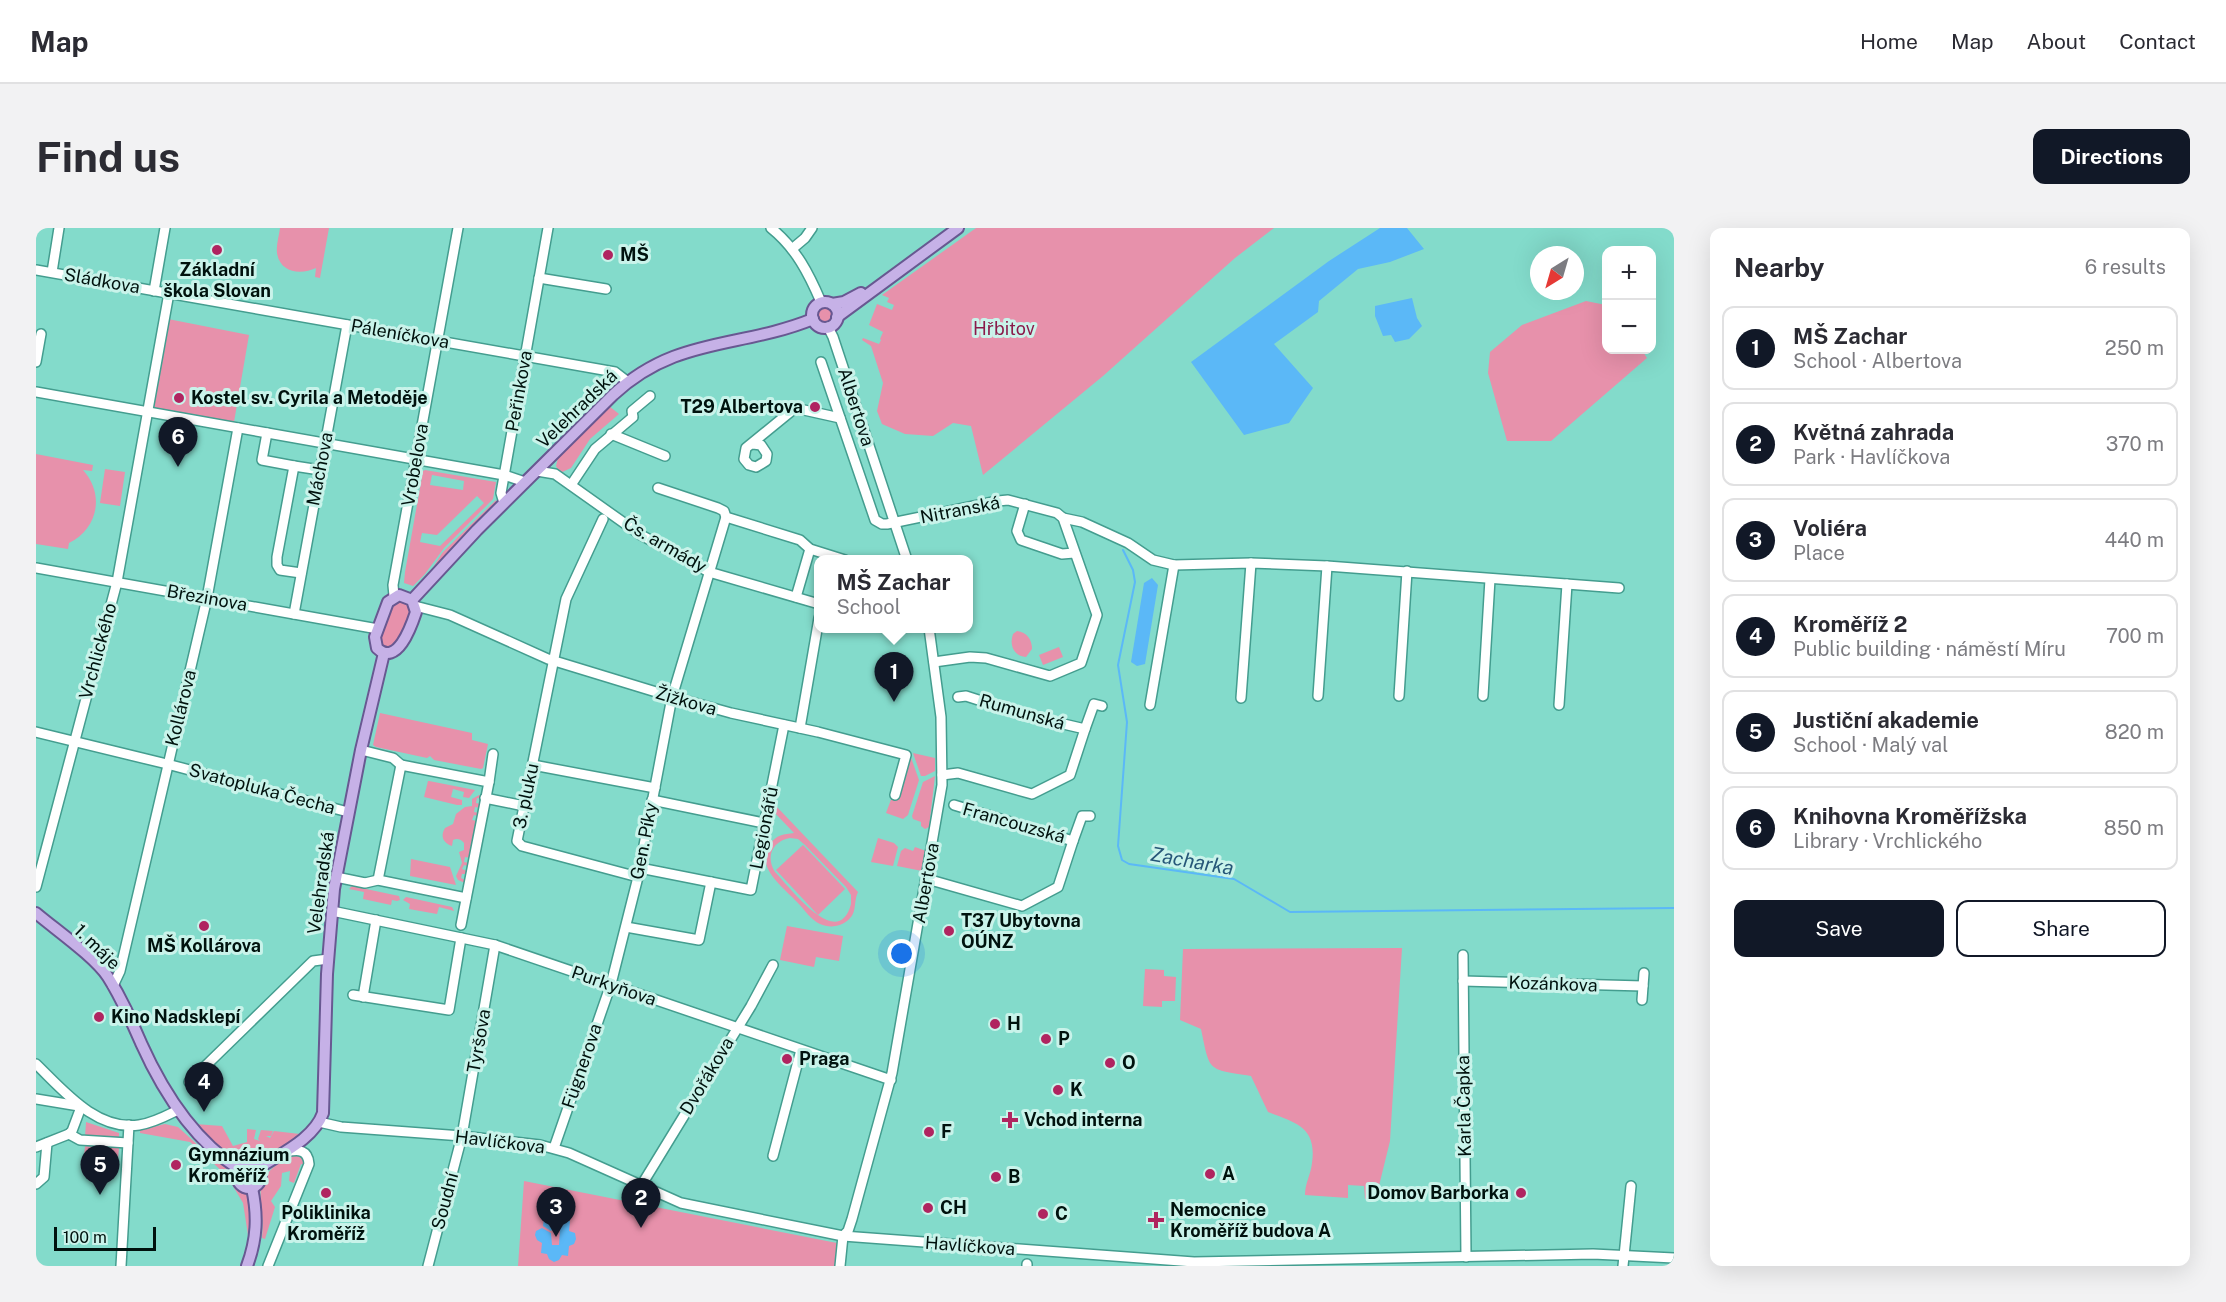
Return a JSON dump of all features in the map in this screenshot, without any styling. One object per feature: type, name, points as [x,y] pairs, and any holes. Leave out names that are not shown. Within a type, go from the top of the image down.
[{"type":"main road","points":[[893,274],[867,297],[837,317],[828,327],[820,326],[813,319],[813,310],[826,303],[844,302],[893,274],[958,228]]},
{"type":"main road","points":[[826,303],[836,310],[837,317]]},
{"type":"main road","name":"Velehradská","points":[[413,603],[426,583],[628,382],[653,365],[683,352],[790,327],[813,319]]},
{"type":"main road","points":[[378,628],[386,605],[394,596],[404,595],[413,603],[416,612],[399,648],[393,653],[384,653]]},
{"type":"main road","name":"Velehradská","points":[[319,1122],[324,1097],[328,959],[336,877],[361,750],[384,653],[375,645],[378,628]]},
{"type":"main road","name":"1. máje","points":[[36,913],[98,965],[113,986]]},
{"type":"main road","name":"1. máje","points":[[36,919],[113,986]]},
{"type":"main road","points":[[113,986],[125,1005],[150,1062],[178,1110],[213,1152],[239,1169]]},
{"type":"main road","points":[[259,1168],[306,1136],[319,1122]]},
{"type":"main road","points":[[249,1163],[259,1168],[261,1180],[252,1188],[240,1184],[237,1175],[239,1169],[249,1163]]},
{"type":"main road","points":[[247,1266],[257,1223],[252,1188]]},
{"type":"street","points":[[52,272],[59,228]]},
{"type":"street","name":"Vrobelova","points":[[394,596],[393,585],[458,228]]},
{"type":"street","name":"Peřinkova","points":[[504,503],[501,494],[504,475],[548,228]]},
{"type":"street","points":[[771,228],[792,249],[826,303]]},
{"type":"street","points":[[792,249],[805,238],[812,228]]},
{"type":"street","points":[[154,291],[165,229]]},
{"type":"street","name":"Sládkova","points":[[36,270],[169,293]]},
{"type":"street","points":[[539,278],[606,289]]},
{"type":"street","name":"Páleníčkova","points":[[169,293],[615,372],[628,382]]},
{"type":"street","name":"Vrchlického","points":[[36,887],[117,582],[169,293]]},
{"type":"street","name":"Máchova","points":[[294,614],[347,325]]},
{"type":"street","name":"Albertova","points":[[828,327],[905,555]]},
{"type":"street","points":[[36,362],[41,334]]},
{"type":"street","name":"Albertova","points":[[821,362],[875,520],[882,524],[894,522]]},
{"type":"street","points":[[36,392],[325,442],[504,475],[525,482]]},
{"type":"street","points":[[571,485],[595,449],[633,417],[632,411],[650,396]]},
{"type":"street","points":[[753,444],[795,408],[840,418]]},
{"type":"street","name":"Kollárova","points":[[113,986],[120,971],[207,598],[238,428]]},
{"type":"street","points":[[267,433],[262,460],[320,470]]},
{"type":"street","points":[[611,434],[665,456]]},
{"type":"street","points":[[537,471],[555,474],[551,462],[554,454]]},
{"type":"street","points":[[294,466],[277,565],[280,570],[301,573]]},
{"type":"street","name":"Čs. armády","points":[[555,474],[641,535],[709,572],[814,602]]},
{"type":"street","points":[[658,488],[718,508],[724,511],[726,517],[800,540],[810,549],[829,555]]},
{"type":"street","name":"Nitranská","points":[[894,522],[1008,500],[1057,513],[1063,519],[1082,522],[1128,543],[1152,560],[1174,565],[1251,563],[1327,566],[1619,588]]},
{"type":"street","name":"Nitranská","points":[[1024,504],[1017,531],[1021,540],[1062,554],[1074,553]]},
{"type":"street","name":"Gen. Píky","points":[[611,984],[639,872],[672,697],[726,517]]},
{"type":"street","name":"3. pluku","points":[[603,519],[566,599],[517,839],[520,845],[639,872]]},
{"type":"street","points":[[934,662],[970,657],[986,658],[1050,676],[1081,663],[1097,615],[1063,519]]},
{"type":"street","points":[[796,597],[810,549]]},
{"type":"street","points":[[1241,698],[1251,563]]},
{"type":"street","points":[[1150,705],[1174,565]]},
{"type":"street","points":[[1318,696],[1327,566]]},
{"type":"street","name":"Březinova","points":[[36,568],[378,628]]},
{"type":"street","points":[[1398,696],[1407,572]]},
{"type":"street","points":[[1483,696],[1490,579]]},
{"type":"street","points":[[413,619],[422,614],[434,612],[423,598],[426,583]]},
{"type":"street","points":[[1559,705],[1568,584]]},
{"type":"street","name":"Žižkova","points":[[413,603],[434,612],[450,615],[553,660],[672,697],[906,755],[895,795]]},
{"type":"street","points":[[800,728],[816,633]]},
{"type":"street","name":"Albertova","points":[[840,1266],[843,1236],[848,1232],[891,1080],[942,785],[941,717],[929,633]]},
{"type":"street","name":"Rumunská","points":[[958,697],[966,696],[1031,716],[1085,729]]},
{"type":"street","name":"Rumunská","points":[[942,776],[958,773],[1018,791],[1037,793],[1070,775],[1094,704],[1102,706]]},
{"type":"street","name":"Legionářů","points":[[639,872],[751,890],[784,725]]},
{"type":"street","name":"Svatopluka Čecha","points":[[36,732],[348,812]]},
{"type":"street","points":[[361,750],[393,758],[401,765],[489,782]]},
{"type":"street","points":[[461,925],[493,754]]},
{"type":"street","points":[[378,880],[401,765]]},
{"type":"street","points":[[533,765],[655,788]]},
{"type":"street","points":[[485,798],[524,806]]},
{"type":"street","points":[[652,800],[764,823]]},
{"type":"street","name":"Francouzská","points":[[954,805],[1073,841]]},
{"type":"street","name":"Francouzská","points":[[927,879],[1022,906],[1058,887],[1082,816],[1090,816]]},
{"type":"street","points":[[336,877],[365,883],[378,880],[466,898]]},
{"type":"street","points":[[626,927],[699,940],[711,882]]},
{"type":"street","name":"Purkyňova","points":[[332,911],[495,945],[891,1080]]},
{"type":"street","points":[[376,920],[358,996],[448,1010],[461,938]]},
{"type":"street","name":"Tyršova","points":[[462,1136],[495,945]]},
{"type":"street","name":"Karla Čapka","points":[[1463,955],[1466,1257]]},
{"type":"street","points":[[189,1082],[313,961],[328,959]]},
{"type":"street","name":"Dvořákova","points":[[641,1186],[736,1027],[751,1006],[773,965]]},
{"type":"street","points":[[1642,1000],[1644,973]]},
{"type":"street","name":"Kozánkova","points":[[1463,981],[1643,986]]},
{"type":"street","name":"Fügnerova","points":[[554,1148],[611,984]]},
{"type":"street","points":[[773,1156],[801,1050]]},
{"type":"street","points":[[36,1064],[81,1107]]},
{"type":"street","points":[[36,1099],[81,1107],[106,1119],[129,1125],[148,1123],[178,1110]]},
{"type":"street","points":[[36,1147],[69,1134],[81,1107]]},
{"type":"street","name":"Havlíčkova","points":[[319,1122],[341,1127],[462,1136],[530,1143],[554,1148],[681,1203],[843,1236],[1194,1262],[1625,1255],[1674,1258]]},
{"type":"street","points":[[122,1266],[129,1125]]},
{"type":"street","points":[[69,1134],[80,1140],[128,1143]]},
{"type":"street","name":"Soudní","points":[[429,1266],[462,1136]]},
{"type":"street","points":[[36,1184],[44,1177],[47,1143]]},
{"type":"street","points":[[268,1266],[309,1164],[307,1156],[301,1150],[282,1153]]},
{"type":"street","points":[[1623,1266],[1631,1186]]},
{"type":"green space","points":[[280,228],[329,228],[320,278],[315,277],[316,268],[298,272],[282,265],[277,253]]},
{"type":"green space","name":"Hřbitov","points":[[976,228],[1274,228],[1235,258],[1103,376],[983,475],[971,426],[953,423],[933,436],[905,434],[882,424],[877,411],[883,383],[871,346],[862,340],[863,338],[879,344],[881,340],[883,332],[869,325],[877,304],[892,310],[894,305],[887,302],[889,298],[882,295]]},
{"type":"green space","points":[[1586,301],[1602,304],[1602,354],[1644,354],[1647,358],[1551,441],[1507,441],[1488,373],[1490,352],[1522,325]]},
{"type":"green space","points":[[825,306],[831,309],[834,315],[831,321],[825,324],[819,321],[816,315],[819,309]]},
{"type":"green space","points":[[168,319],[249,335],[234,422],[152,407]]},
{"type":"green space","points":[[609,406],[619,414],[590,439],[571,468],[560,473],[556,466],[558,458]]},
{"type":"green space","points":[[36,454],[93,465],[92,471],[83,470],[94,490],[95,510],[87,529],[69,543],[68,549],[36,544]]},
{"type":"green space","points":[[105,469],[125,472],[120,506],[100,503]]},
{"type":"green space","points":[[423,471],[496,482],[493,499],[444,548],[413,586],[404,583]],"holes":[[[432,475],[464,481],[463,490],[430,485]],[[477,496],[484,503],[440,546],[420,542],[422,533],[437,535]]]},
{"type":"green space","points":[[496,500],[496,504],[431,571],[442,553]]},
{"type":"green space","points":[[396,600],[409,603],[411,614],[396,646],[382,648],[379,638],[390,607]]},
{"type":"green space","points":[[1017,631],[1026,635],[1031,643],[1032,649],[1026,657],[1018,655],[1012,646],[1013,634]]},
{"type":"green space","points":[[1059,647],[1063,657],[1043,665],[1039,655]]},
{"type":"green space","points":[[380,713],[472,733],[472,740],[488,744],[483,768],[376,747],[373,745]]},
{"type":"green space","points":[[909,752],[919,780],[908,815],[903,819],[886,813]]},
{"type":"green space","points":[[913,753],[935,758],[935,771],[921,776]]},
{"type":"green space","points":[[935,776],[929,827],[925,829],[921,826],[921,822],[913,819],[912,816],[923,782]]},
{"type":"green space","points":[[428,781],[475,790],[469,798],[463,797],[464,792],[453,789],[451,797],[462,800],[462,805],[457,805],[424,797]]},
{"type":"green space","points":[[479,795],[483,796],[482,799],[477,798],[476,803],[480,804],[480,808],[475,807],[474,812],[479,813],[478,816],[474,815],[472,820],[477,821],[470,858],[465,857],[464,862],[469,863],[462,869],[467,871],[466,874],[462,874],[461,878],[465,880],[465,883],[458,880],[456,876],[462,863],[459,852],[464,850],[464,843],[456,839],[453,840],[452,846],[449,845],[443,839],[443,834],[445,828],[453,824],[456,814],[465,807],[472,806],[472,799]]},
{"type":"green space","points":[[777,807],[858,892],[853,914],[844,923],[831,926],[817,922],[772,876],[766,861],[766,852],[770,844],[778,837],[794,833],[773,811]],"holes":[[[790,838],[798,839],[846,887],[851,895],[851,904],[845,917],[836,922],[813,912],[772,866],[771,855],[775,846]]]},
{"type":"green space","points":[[878,838],[894,843],[898,847],[893,866],[871,862]]},
{"type":"green space","points":[[803,845],[845,889],[818,915],[776,870]]},
{"type":"green space","points":[[915,847],[926,851],[922,871],[897,866],[901,851],[905,848],[913,851]]},
{"type":"green space","points":[[411,859],[450,867],[456,885],[410,876]]},
{"type":"green space","points":[[352,886],[399,896],[400,900],[392,900],[391,905],[363,899],[364,892],[349,889]]},
{"type":"green space","points":[[406,897],[452,907],[454,911],[439,907],[437,914],[409,909],[410,904],[403,900]]},
{"type":"green space","points":[[787,926],[843,936],[839,961],[816,957],[814,967],[780,960]]},
{"type":"green space","points":[[1402,948],[1390,1141],[1377,1194],[1365,1199],[1364,1186],[1348,1185],[1348,1198],[1305,1195],[1313,1151],[1308,1134],[1296,1123],[1268,1112],[1251,1076],[1226,1072],[1213,1066],[1206,1053],[1201,1029],[1180,1020],[1183,949]]},
{"type":"green space","points":[[1145,969],[1164,970],[1164,976],[1176,977],[1175,1001],[1162,1001],[1162,1007],[1143,1006]]},
{"type":"green space","points":[[86,1122],[119,1133],[119,1139],[85,1137]]},
{"type":"green space","points":[[165,1124],[178,1127],[200,1147],[198,1149],[190,1142],[140,1133],[140,1130]]},
{"type":"green space","points":[[195,1124],[222,1126],[233,1146],[247,1142],[247,1129],[256,1130],[254,1139],[260,1141],[258,1139],[261,1130],[273,1131],[271,1136],[266,1136],[270,1138],[274,1131],[300,1134],[271,1155],[251,1162],[242,1161],[224,1152]]},
{"type":"green space","points":[[85,1146],[97,1147],[95,1169],[83,1168]]},
{"type":"green space","points":[[106,1147],[119,1148],[117,1170],[105,1169]]},
{"type":"green space","points":[[295,1154],[302,1154],[306,1166],[301,1164],[294,1183],[289,1181],[290,1171],[282,1173],[281,1186],[271,1201],[275,1207],[265,1239],[262,1238],[261,1189],[263,1180],[279,1163]]},
{"type":"green space","points":[[215,1160],[231,1172],[235,1185],[246,1194],[251,1212],[248,1235],[243,1203],[227,1176],[212,1162]]},
{"type":"green space","points":[[524,1181],[837,1243],[836,1266],[518,1266]]},
{"type":"water","points":[[1380,228],[1407,228],[1424,249],[1390,262],[1358,269],[1319,301],[1318,312],[1274,344],[1313,388],[1289,423],[1244,435],[1191,362],[1329,261]]},
{"type":"water","points":[[1412,298],[1417,318],[1422,326],[1409,339],[1395,342],[1391,335],[1383,336],[1375,316],[1375,306]]},
{"type":"water","points":[[1152,578],[1158,585],[1145,664],[1137,666],[1131,662],[1144,583]]},
{"type":"water","points":[[557,1211],[564,1220],[570,1221],[569,1231],[575,1233],[576,1239],[574,1244],[569,1246],[568,1256],[562,1255],[554,1262],[547,1254],[541,1253],[542,1243],[535,1235],[536,1231],[542,1228],[551,1233],[552,1245],[559,1245],[560,1229],[555,1227],[551,1231],[543,1226],[544,1218],[549,1218]]},
{"type":"waterway","name":"Zacharka","points":[[1123,550],[1133,570],[1135,582],[1118,665],[1127,722],[1118,846],[1122,860],[1129,864],[1234,879],[1290,912],[1674,908]]},
{"type":"place","name":"Základní škola Slovan","points":[[217,250]]},
{"type":"place","name":"MŠ","points":[[608,255]]},
{"type":"place","name":"Kostel sv. Cyrila a Metoděje","points":[[179,398]]},
{"type":"place","name":"T29 Albertova","points":[[815,407]]},
{"type":"place","name":"Knihovna Kroměřížska","points":[[178,467]]},
{"type":"place","name":"MŠ Zachar","points":[[894,702]]},
{"type":"place","name":"MŠ Kollárova","points":[[204,926]]},
{"type":"place","name":"T37 Ubytovna OÚNZ","points":[[949,931]]},
{"type":"place","name":"Kino Nadsklepí","points":[[99,1017]]},
{"type":"place","name":"H","points":[[995,1024]]},
{"type":"place","name":"P","points":[[1046,1039]]},
{"type":"place","name":"Praga","points":[[787,1059]]},
{"type":"place","name":"O","points":[[1110,1063]]},
{"type":"place","name":"K","points":[[1058,1090]]},
{"type":"place","name":"Kroměříž 2","points":[[204,1112]]},
{"type":"place","name":"Vchod interna","points":[[1010,1120]]},
{"type":"place","name":"F","points":[[929,1132]]},
{"type":"place","name":"Gymnázium Kroměříž","points":[[176,1165]]},
{"type":"place","name":"A","points":[[1210,1174]]},
{"type":"place","name":"B","points":[[996,1177]]},
{"type":"place","name":"Poliklinika Kroměříž","points":[[326,1193]]},
{"type":"place","name":"Domov Barborka","points":[[1521,1193]]},
{"type":"place","name":"Justiční akademie","points":[[100,1195]]},
{"type":"place","name":"CH","points":[[928,1208]]},
{"type":"place","name":"C","points":[[1043,1214]]},
{"type":"place","name":"Nemocnice Kroměříž budova A","points":[[1156,1220]]},
{"type":"place","name":"Květná zahrada","points":[[641,1228]]},
{"type":"place","name":"Voliéra","points":[[556,1237]]}]
